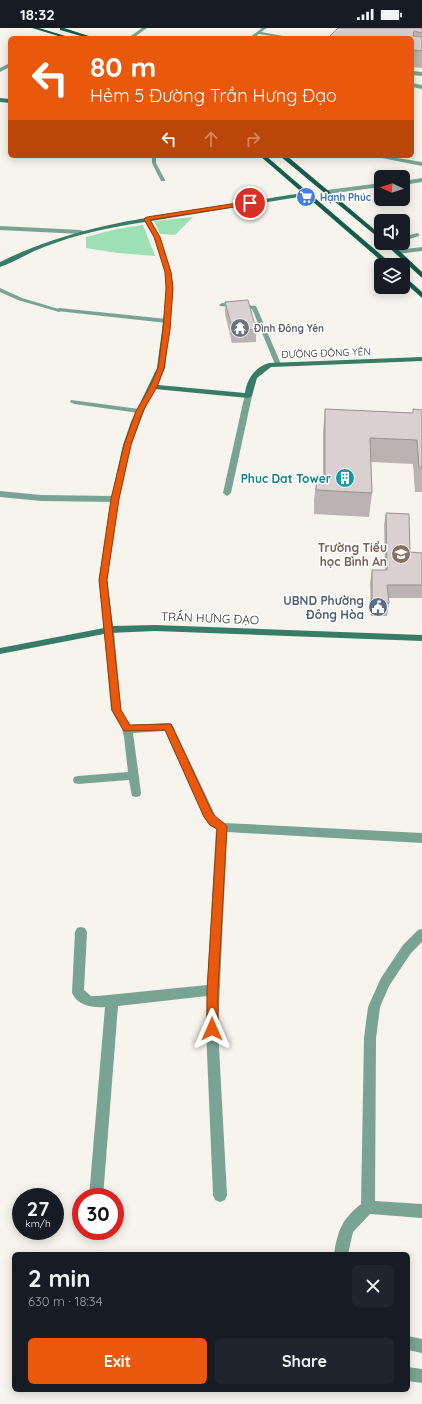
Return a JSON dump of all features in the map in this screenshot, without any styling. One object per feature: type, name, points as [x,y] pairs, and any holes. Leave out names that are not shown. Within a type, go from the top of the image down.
[{"type":"main road","points":[[34,28],[55,36]]},
{"type":"main road","points":[[58,28],[86,36]]},
{"type":"main road","points":[[265,158],[382,258]]},
{"type":"main road","points":[[285,158],[374,232]]},
{"type":"main road","points":[[397,252],[422,276]]},
{"type":"main road","points":[[410,284],[422,296]]},
{"type":"street","points":[[133,36],[145,28]]},
{"type":"street","points":[[387,158],[422,164]]},
{"type":"street","points":[[410,181],[422,180]]},
{"type":"street","points":[[327,192],[374,186]]},
{"type":"street","points":[[0,265],[33,249],[81,232],[147,219],[309,194]]},
{"type":"street","points":[[136,793],[132,776],[130,736],[116,710],[103,580],[115,499],[128,445],[139,411],[153,387],[161,368],[167,321],[170,288],[168,272],[157,237],[147,219]]},
{"type":"street","points":[[0,228],[81,232]]},
{"type":"street","points":[[410,237],[417,235]]},
{"type":"street","points":[[397,252],[422,249]]},
{"type":"street","points":[[59,310],[167,321]]},
{"type":"street","name":"ĐƯỜNG ĐÔNG YÊN","points":[[248,396],[250,382],[269,365],[422,360]]},
{"type":"street","points":[[153,387],[248,396],[227,493]]},
{"type":"street","points":[[74,402],[139,411]]},
{"type":"street","points":[[0,494],[48,498],[115,499]]},
{"type":"street","name":"TRẦN HƯNG ĐẠO","points":[[0,651],[109,630],[155,628],[422,638]]},
{"type":"street","points":[[127,728],[168,727],[208,814],[213,822],[222,827],[422,838]]},
{"type":"street","points":[[78,780],[132,776]]},
{"type":"street","points":[[220,1195],[212,1029],[222,827]]},
{"type":"street","points":[[81,932],[78,992],[89,1001],[98,1002],[213,990]]},
{"type":"street","points":[[368,1207],[370,1038],[374,1007],[385,982],[407,949],[422,934]]},
{"type":"street","points":[[97,1188],[112,1000]]},
{"type":"street","points":[[341,1252],[344,1230],[354,1217],[368,1207],[422,1211]]},
{"type":"street","points":[[410,1343],[422,1346]]},
{"type":"street","points":[[410,1374],[422,1376]]},
{"type":"lane","points":[[254,36],[265,28]]},
{"type":"lane","points":[[258,33],[278,36]]},
{"type":"lane","points":[[154,158],[154,163],[163,180]]},
{"type":"lane","points":[[0,290],[20,300],[59,310]]},
{"type":"lane","points":[[222,305],[254,307],[278,364]]},
{"type":"green space","points":[[193,217],[175,235],[160,234],[154,221]]},
{"type":"green space","points":[[143,225],[155,256],[117,253],[86,248],[86,237],[117,229]]},
{"type":"building","points":[[338,28],[422,28],[422,33],[414,31],[413,36],[330,36]]},
{"type":"building","points":[[414,36],[422,37],[422,51],[414,50]]},
{"type":"building","points":[[248,300],[256,329],[233,331],[225,302]]},
{"type":"building","points":[[325,409],[413,413],[413,409],[422,410],[422,468],[419,467],[417,440],[370,438],[372,493],[316,490],[317,476],[325,476]]},
{"type":"building","name":"Trường Tiểu học Bình An","points":[[386,513],[409,514],[410,552],[422,553],[422,585],[387,585],[389,603],[372,603],[372,570],[387,570]]},
{"type":"place","name":"Hạnh Phúc","points":[[306,197]]},
{"type":"place","name":"Đình Đông Yên","points":[[240,328]]},
{"type":"place","name":"Phuc Dat Tower","points":[[345,478]]},
{"type":"place","name":"Trường Tiểu học Bình An","points":[[401,554]]},
{"type":"place","name":"UBND Phường Đông Hòa","points":[[378,607]]},
{"type":"route","points":[[212,1029],[222,827],[213,822],[208,814],[168,727],[127,728],[116,710],[103,580],[115,499],[128,445],[139,411],[153,387],[161,368],[163,358],[170,288],[169,279],[166,264],[157,237],[147,219],[250,203]]}]
